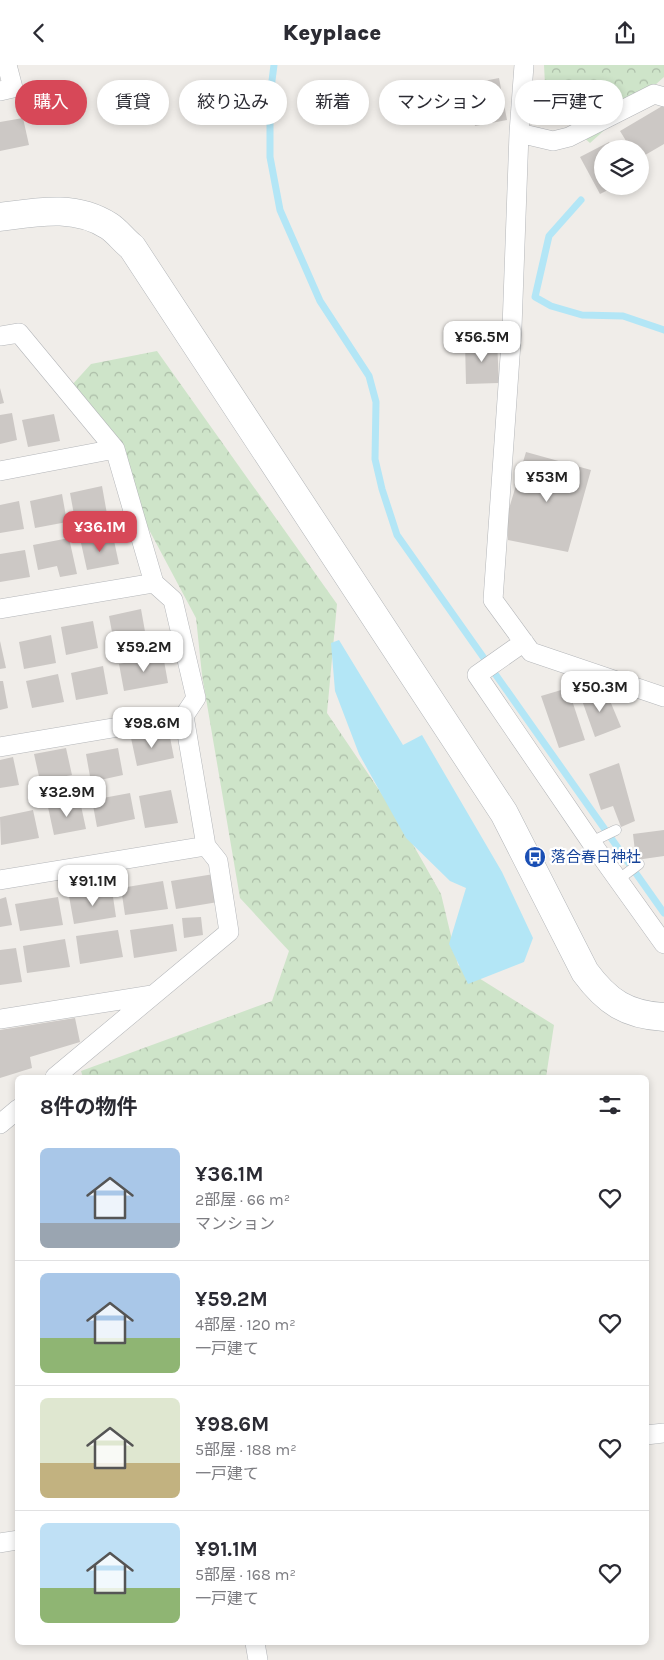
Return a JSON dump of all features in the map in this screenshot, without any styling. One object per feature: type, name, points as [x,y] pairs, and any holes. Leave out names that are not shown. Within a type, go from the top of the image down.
[{"type":"street","points":[[0,91],[13,88],[8,65]]},
{"type":"street","points":[[524,65],[519,133],[512,328],[493,600],[531,651],[664,697]]},
{"type":"street","points":[[519,133],[553,141],[570,137],[654,94],[664,97]]},
{"type":"street","points":[[0,217],[60,210],[84,215],[109,226],[132,247],[504,813],[586,972],[600,993],[618,1005],[645,1016],[664,1017]]},
{"type":"street","points":[[0,336],[19,333],[115,449],[154,583],[173,600],[196,698],[184,716],[206,845],[218,861],[229,932],[57,1075]]},
{"type":"street","points":[[0,471],[115,449]]},
{"type":"street","points":[[0,609],[154,583]]},
{"type":"street","points":[[524,642],[478,675],[591,842],[664,943]]},
{"type":"street","points":[[0,747],[184,716]]},
{"type":"street","points":[[0,880],[206,845]]},
{"type":"street","points":[[0,1019],[153,995]]},
{"type":"street","points":[[0,1124],[15,1112]]},
{"type":"street","points":[[649,1435],[664,1433]]},
{"type":"street","points":[[0,1543],[15,1540]]},
{"type":"street","points":[[255,1645],[258,1660]]},
{"type":"lane","points":[[591,842],[616,831]]},
{"type":"lane","points":[[618,879],[639,864]]},
{"type":"green space","points":[[544,65],[664,65],[664,77],[623,114],[623,80],[545,80]]},
{"type":"green space","points":[[570,125],[610,125],[590,143]]},
{"type":"green space","points":[[157,351],[337,604],[327,713],[398,818],[441,894],[458,965],[554,1025],[546,1075],[82,1075],[81,1071],[272,1001],[289,951],[240,898],[202,675],[196,618],[72,385],[91,364]]},
{"type":"water","points":[[339,640],[403,745],[422,735],[502,872],[533,938],[524,962],[468,984],[449,944],[466,888],[450,881],[406,838],[359,754],[335,691],[331,643]]},
{"type":"building","points":[[664,105],[664,144],[649,153],[649,140],[626,140],[620,131]]},
{"type":"building","points":[[15,119],[15,125],[25,125],[29,145],[0,151],[0,122]]},
{"type":"building","points":[[594,150],[594,183],[580,157]]},
{"type":"building","points":[[497,341],[499,383],[466,384],[465,342]]},
{"type":"building","points":[[0,388],[4,403],[0,404]]},
{"type":"building","points":[[12,413],[17,440],[0,444],[0,415]]},
{"type":"building","points":[[54,414],[60,441],[28,447],[22,420]]},
{"type":"building","points":[[526,452],[591,470],[568,552],[508,540],[508,512]]},
{"type":"building","points":[[102,486],[107,514],[75,520],[70,493]]},
{"type":"building","points":[[62,494],[67,522],[35,528],[30,501]]},
{"type":"building","points":[[19,501],[24,529],[0,533],[0,505]]},
{"type":"building","points":[[113,536],[119,564],[87,570],[81,543]]},
{"type":"building","points":[[69,538],[77,574],[60,577],[57,566],[38,570],[33,545]]},
{"type":"building","points":[[25,550],[30,577],[0,582],[0,554]]},
{"type":"building","points":[[141,609],[146,637],[114,643],[109,616]]},
{"type":"building","points":[[93,621],[98,648],[66,655],[61,627]]},
{"type":"building","points":[[51,635],[56,663],[24,669],[19,642]]},
{"type":"building","points":[[0,641],[6,668],[0,669]]},
{"type":"building","points":[[163,655],[168,683],[124,691],[119,664]]},
{"type":"building","points":[[103,666],[108,694],[76,700],[71,673]]},
{"type":"building","points":[[58,674],[64,702],[32,708],[26,681]]},
{"type":"building","points":[[0,681],[3,681],[8,708],[0,710]]},
{"type":"building","points":[[568,688],[585,740],[559,748],[541,696]]},
{"type":"building","points":[[579,692],[608,696],[621,727],[595,737]]},
{"type":"building","points":[[169,732],[174,758],[137,766],[131,738]]},
{"type":"building","points":[[66,748],[72,775],[40,781],[34,754]]},
{"type":"building","points":[[118,748],[123,775],[91,782],[86,754]]},
{"type":"building","points":[[13,757],[19,785],[0,788],[0,760]]},
{"type":"building","points":[[619,763],[635,821],[621,827],[613,806],[601,810],[589,774]]},
{"type":"building","points":[[171,790],[178,823],[145,828],[139,796]]},
{"type":"building","points":[[130,793],[135,819],[97,827],[92,800]]},
{"type":"building","points":[[80,801],[86,829],[54,835],[48,807]]},
{"type":"building","points":[[33,810],[39,838],[1,845],[0,817]]},
{"type":"building","points":[[664,830],[664,856],[636,860],[633,834]]},
{"type":"building","points":[[214,874],[218,902],[176,909],[171,881]]},
{"type":"building","points":[[163,881],[168,909],[125,915],[121,888]]},
{"type":"building","points":[[112,890],[116,917],[74,924],[69,896]]},
{"type":"building","points":[[6,897],[12,925],[0,927],[0,899]]},
{"type":"building","points":[[58,897],[63,925],[20,931],[15,904]]},
{"type":"building","points":[[201,917],[203,935],[184,938],[182,918]]},
{"type":"building","points":[[173,924],[177,951],[134,958],[130,930]]},
{"type":"building","points":[[118,930],[123,957],[80,964],[76,936]]},
{"type":"building","points":[[65,939],[70,967],[27,973],[23,946]]},
{"type":"building","points":[[16,948],[22,982],[0,985],[0,950]]},
{"type":"building","points":[[75,1018],[80,1042],[30,1057],[32,1068],[0,1078],[0,1030]]},
{"type":"waterway","points":[[274,65],[270,96],[270,157],[280,210],[320,301],[369,376],[376,402],[375,459],[382,489],[397,535],[664,913]]},
{"type":"waterway","points":[[581,200],[549,236],[535,297],[551,306],[582,315],[623,316],[664,330]]},
{"type":"place","name":"落合春日神社","points":[[535,857]]}]
